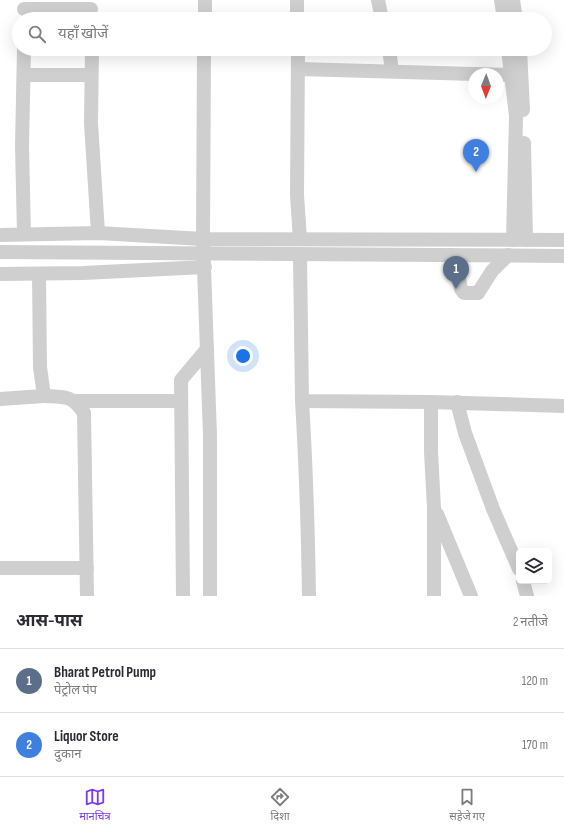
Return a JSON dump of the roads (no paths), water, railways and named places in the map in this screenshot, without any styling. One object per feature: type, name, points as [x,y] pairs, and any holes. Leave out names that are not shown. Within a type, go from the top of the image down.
[{"type":"street","points":[[205,0],[205,12]]},
{"type":"street","points":[[297,0],[297,12]]},
{"type":"street","points":[[378,0],[381,12]]},
{"type":"street","points":[[501,0],[503,12]]},
{"type":"street","points":[[513,0],[515,12]]},
{"type":"street","points":[[24,9],[91,9]]},
{"type":"street","points":[[24,56],[25,75],[22,146],[24,234]]},
{"type":"street","points":[[92,56],[91,123],[98,233]]},
{"type":"street","points":[[204,56],[203,239],[205,261],[210,436],[210,596]]},
{"type":"street","points":[[298,56],[297,195],[300,239]]},
{"type":"street","points":[[390,56],[392,70]]},
{"type":"street","points":[[509,56],[516,116],[520,240]]},
{"type":"street","points":[[520,56],[524,121],[520,240]]},
{"type":"street","points":[[298,69],[392,70],[511,75]]},
{"type":"street","points":[[25,75],[91,75]]},
{"type":"street","points":[[0,235],[98,233],[203,239],[564,240]]},
{"type":"street","points":[[0,252],[205,261]]},
{"type":"street","points":[[451,255],[457,268],[461,289],[464,293],[468,294],[478,293],[481,290],[492,271],[508,254]]},
{"type":"street","points":[[0,274],[39,274],[300,255],[508,254],[564,256]]},
{"type":"street","points":[[300,255],[302,401],[307,482],[309,596]]},
{"type":"street","points":[[39,274],[40,367],[44,396]]},
{"type":"street","points":[[183,596],[181,380],[207,348]]},
{"type":"street","points":[[0,399],[44,396],[67,397],[76,401],[181,401]]},
{"type":"street","points":[[76,401],[84,413],[88,596]]},
{"type":"street","points":[[302,401],[457,402],[564,406]]},
{"type":"street","points":[[431,402],[431,452],[434,508],[434,596]]},
{"type":"street","points":[[457,402],[465,433],[493,509],[516,562]]},
{"type":"street","points":[[434,508],[471,596]]},
{"type":"street","points":[[0,568],[87,568]]},
{"type":"street","points":[[524,584],[527,596]]},
{"type":"place","name":"Liquor Store","points":[[476,172]]},
{"type":"place","name":"Bharat Petrol Pump","points":[[456,289]]}]
